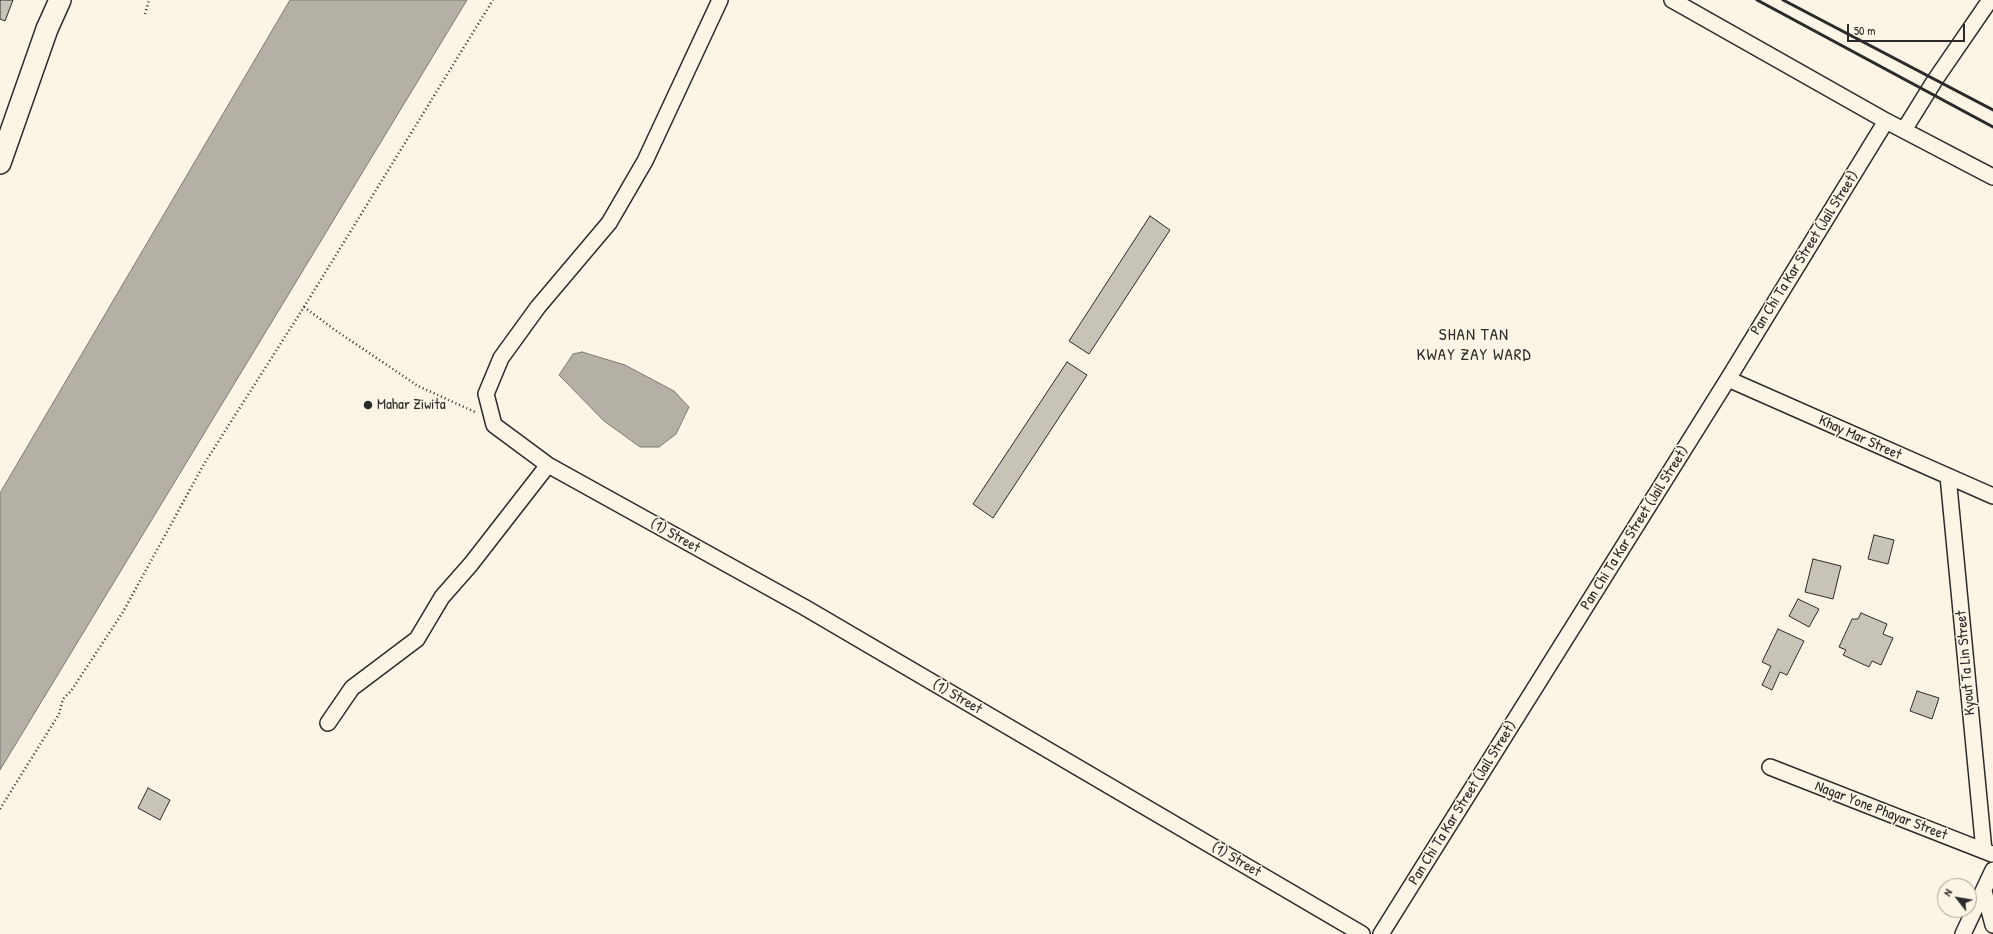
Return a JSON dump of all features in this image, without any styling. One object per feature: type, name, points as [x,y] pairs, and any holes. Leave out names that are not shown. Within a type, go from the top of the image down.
[{"type":"street","points":[[0,163],[45,34],[60,0]]},
{"type":"street","points":[[493,419],[486,394],[501,358],[538,307],[608,224],[645,161],[720,0]]},
{"type":"street","points":[[1672,0],[1886,121],[1993,177]]},
{"type":"street","points":[[1904,130],[1935,80],[1990,0]]},
{"type":"street","name":"Pan Chi Ta Kar Street (Jail Street)","points":[[1381,934],[1728,379],[1886,121]]},
{"type":"street","name":"Khay Mar Street","points":[[1728,379],[1993,496]]},
{"type":"street","name":"(1) Street","points":[[493,419],[494,425],[548,465],[804,607],[1362,934]]},
{"type":"street","points":[[328,723],[352,688],[417,639],[442,597],[471,564],[548,465]]},
{"type":"street","name":"Kyout Ta Lin Street","points":[[1948,476],[1988,853]]},
{"type":"street","name":"Nagar Yone Phayar Street","points":[[1770,767],[1988,853]]},
{"type":"street","points":[[1963,934],[1993,870]]},
{"type":"street","points":[[1984,890],[1993,925]]},
{"type":"path","points":[[144,14],[149,0]]},
{"type":"path","points":[[0,809],[59,714],[63,699],[71,691],[123,612],[204,464],[304,307],[493,0]]},
{"type":"path","points":[[304,307],[335,330],[418,386],[493,419]]},
{"type":"shaded area","points":[[290,0],[467,0],[0,770],[0,493]]},
{"type":"shaded area","points":[[582,352],[625,365],[674,391],[689,407],[676,434],[659,447],[640,447],[604,421],[559,375],[573,354]]},
{"type":"building","points":[[0,0],[13,0],[5,21],[0,19]]},
{"type":"building","points":[[1150,216],[1170,230],[1089,354],[1069,341]]},
{"type":"building","points":[[1067,362],[1087,375],[993,518],[973,504]]},
{"type":"building","points":[[1874,535],[1894,540],[1888,564],[1868,559]]},
{"type":"building","points":[[1813,559],[1841,566],[1833,599],[1805,592]]},
{"type":"building","points":[[1798,599],[1819,609],[1809,627],[1789,616]]},
{"type":"building","points":[[1861,613],[1887,624],[1883,634],[1893,638],[1881,665],[1872,661],[1869,667],[1843,655],[1846,650],[1839,647],[1852,619],[1858,619]]},
{"type":"building","points":[[1778,629],[1804,641],[1787,675],[1780,672],[1772,690],[1762,685],[1771,666],[1762,662]]},
{"type":"building","points":[[1917,691],[1939,698],[1932,719],[1910,711]]},
{"type":"building","points":[[148,788],[170,800],[160,820],[138,808]]},
{"type":"railway","points":[[1757,0],[1993,127]]},
{"type":"railway","points":[[1783,0],[1993,110]]},
{"type":"place","name":"Mahar Ziwita","points":[[368,405]]},
{"type":"district","name":"SHAN TAN KWAY ZAY WARD","points":[[1474,345]]}]
